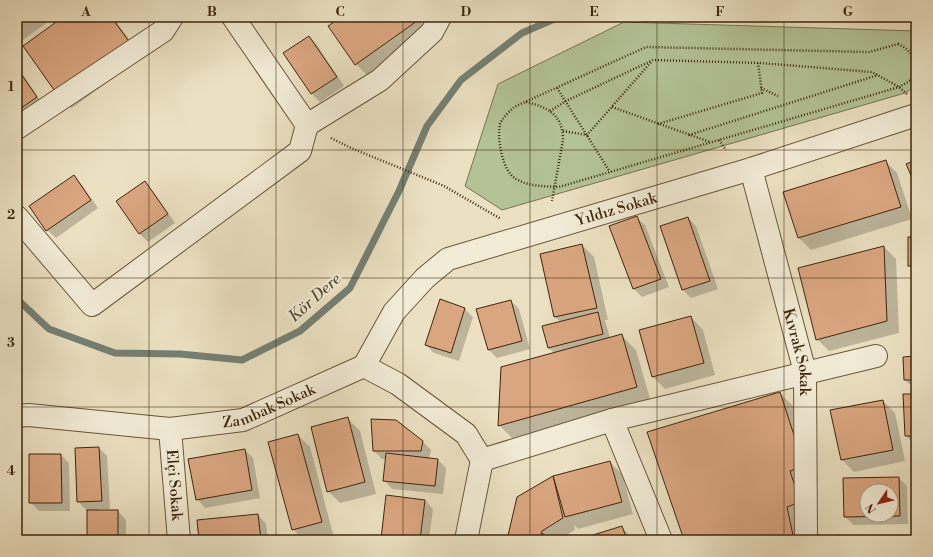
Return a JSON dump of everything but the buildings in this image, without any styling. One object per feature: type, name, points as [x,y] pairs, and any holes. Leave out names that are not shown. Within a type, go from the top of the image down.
[{"type":"street","points":[[17,128],[163,31],[172,17]]},
{"type":"street","points":[[233,17],[307,125]]},
{"type":"street","points":[[17,217],[92,304],[300,151],[307,125],[380,80],[432,32],[440,17]]},
{"type":"street","name":"Yıldız Sokak","points":[[364,366],[394,312],[425,278],[448,259],[751,169],[913,105]]},
{"type":"street","name":"Kıvrak Sokak","points":[[751,169],[805,372],[806,540]]},
{"type":"street","points":[[482,460],[612,420],[876,356]]},
{"type":"street","points":[[364,366],[398,384],[466,434],[482,460],[466,540]]},
{"type":"street","name":"Zambak Sokak","points":[[21,411],[170,429],[242,420],[364,366]]},
{"type":"street","points":[[612,420],[661,540]]},
{"type":"street","name":"Elçi Sokak","points":[[170,429],[179,540]]},
{"type":"path","points":[[898,44],[906,48],[913,55],[915,64],[913,78],[899,87],[559,187],[528,184],[514,178],[503,158],[500,147],[500,123],[514,107],[646,47],[869,52],[898,44]]},
{"type":"path","points":[[587,135],[653,60]]},
{"type":"path","points":[[550,111],[566,101],[653,60],[758,63],[872,72],[899,87],[913,105]]},
{"type":"path","points":[[658,124],[762,93],[758,63]]},
{"type":"path","points":[[689,135],[879,75]]},
{"type":"path","points":[[557,87],[610,172]]},
{"type":"path","points":[[761,88],[778,96]]},
{"type":"path","points":[[525,102],[537,105],[550,111],[557,118],[563,131],[563,140],[552,201]]},
{"type":"path","points":[[612,107],[710,142]]},
{"type":"path","points":[[563,131],[587,135]]},
{"type":"path","points":[[719,140],[726,150]]},
{"type":"path","points":[[351,148],[444,186],[530,235]]},
{"type":"green space","points":[[624,22],[916,31],[916,86],[905,93],[502,210],[465,186],[498,84]]},
{"type":"waterway","name":"Kör Dere","points":[[17,299],[49,329],[115,353],[180,354],[242,360],[300,331],[350,288],[399,191],[427,126],[461,80],[522,33],[559,17]]}]
